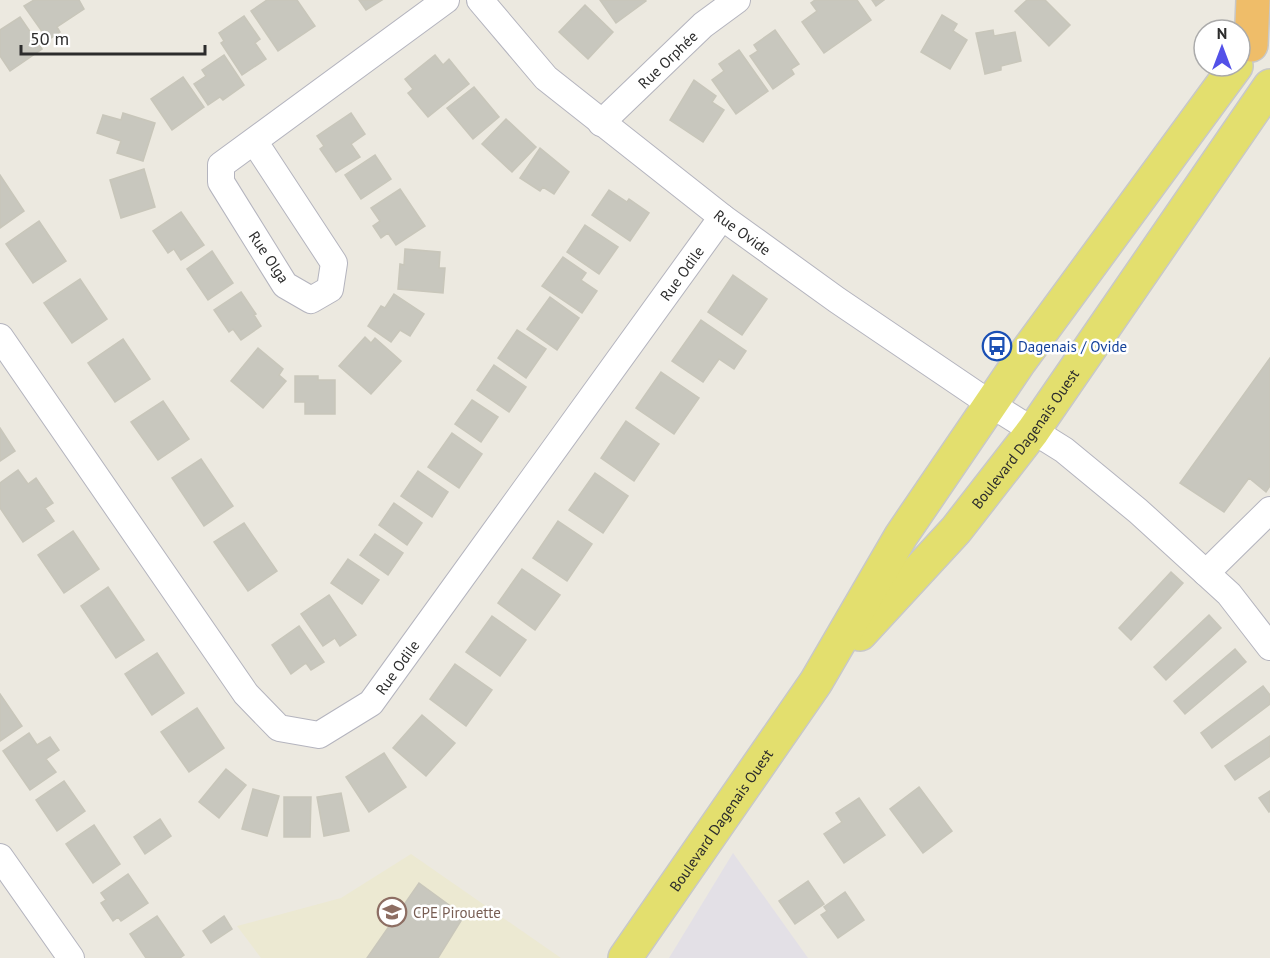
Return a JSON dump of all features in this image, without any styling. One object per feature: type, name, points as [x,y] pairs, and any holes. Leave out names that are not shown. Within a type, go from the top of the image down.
[{"type":"highway","points":[[1252,18],[1253,0]]},
{"type":"main road","name":"Boulevard Dagenais Ouest","points":[[626,958],[816,682],[901,536],[1077,282],[1227,78]]},
{"type":"main road","name":"Boulevard Dagenais Ouest","points":[[816,682],[956,530],[1033,431],[1270,86]]},
{"type":"street","name":"Rue Olga","points":[[254,141],[334,263],[330,289],[311,300],[285,285],[221,182],[221,165],[446,0]]},
{"type":"street","name":"Rue Ovide","points":[[480,0],[546,78],[722,217],[837,300],[992,405],[1064,450],[1138,511],[1229,594],[1270,647]]},
{"type":"street","name":"Rue Orphée","points":[[601,123],[703,25],[737,0]]},
{"type":"street","name":"Rue Odile","points":[[0,337],[246,694],[279,728],[319,735],[371,703],[722,217]]},
{"type":"street","points":[[1206,573],[1270,510]]},
{"type":"street","points":[[0,856],[71,958]]},
{"type":"shaded area","points":[[733,853],[808,958],[669,958]]},
{"type":"shaded area","name":"CPE Pirouette","points":[[411,854],[561,958],[261,958],[237,926],[341,898]]},
{"type":"building","points":[[34,0],[79,0],[84,9],[57,27],[60,32],[48,40],[24,6]]},
{"type":"building","points":[[267,0],[297,0],[315,26],[278,51],[251,11]]},
{"type":"building","points":[[359,0],[382,0],[366,10]]},
{"type":"building","points":[[600,0],[645,0],[646,1],[616,23]]},
{"type":"building","points":[[815,0],[857,0],[871,20],[824,53],[802,22],[817,11],[811,3]]},
{"type":"building","points":[[872,0],[884,0],[876,6]]},
{"type":"building","points":[[1027,0],[1045,0],[1070,25],[1049,46],[1015,11]]},
{"type":"building","points":[[585,5],[613,32],[588,59],[559,32]]},
{"type":"building","points":[[942,15],[957,24],[953,31],[967,40],[950,69],[921,52]]},
{"type":"building","points":[[244,16],[260,39],[255,43],[266,59],[242,75],[221,43],[224,41],[219,33]]},
{"type":"building","points":[[20,17],[42,49],[10,71],[0,56],[0,30]]},
{"type":"building","points":[[775,30],[799,64],[791,69],[794,74],[773,89],[750,56],[758,51],[754,45]]},
{"type":"building","points":[[993,30],[994,36],[1015,32],[1021,61],[1001,66],[1001,70],[985,74],[976,33]]},
{"type":"building","points":[[739,50],[768,91],[736,114],[712,80],[724,71],[719,64]]},
{"type":"building","points":[[224,55],[244,85],[223,100],[220,97],[208,105],[194,84],[206,76],[202,70]]},
{"type":"building","points":[[435,55],[443,65],[449,59],[469,84],[428,117],[408,93],[413,89],[405,79]]},
{"type":"building","points":[[183,77],[204,107],[172,130],[151,99]]},
{"type":"building","points":[[694,80],[716,96],[712,102],[724,110],[703,142],[670,120]]},
{"type":"building","points":[[474,87],[499,117],[473,139],[447,108]]},
{"type":"building","points":[[123,113],[155,123],[143,161],[117,153],[121,141],[97,133],[103,115],[121,120]]},
{"type":"building","points":[[351,113],[365,134],[351,144],[360,157],[336,172],[320,149],[324,146],[317,136]]},
{"type":"building","points":[[506,119],[536,147],[512,172],[482,144]]},
{"type":"building","points":[[540,148],[569,172],[554,194],[543,187],[540,191],[520,178]]},
{"type":"building","points":[[375,155],[391,179],[361,199],[345,175]]},
{"type":"building","points":[[144,169],[155,207],[121,218],[110,180]]},
{"type":"building","points":[[0,175],[24,211],[0,228]]},
{"type":"building","points":[[400,189],[425,226],[396,245],[388,233],[381,238],[373,226],[380,221],[371,208]]},
{"type":"building","points":[[609,190],[627,202],[629,199],[649,213],[630,241],[592,215]]},
{"type":"building","points":[[181,212],[204,245],[181,260],[174,249],[168,253],[153,231]]},
{"type":"building","points":[[39,221],[66,261],[33,283],[6,244]]},
{"type":"building","points":[[585,225],[618,247],[599,274],[567,252]]},
{"type":"building","points":[[405,249],[440,252],[439,268],[445,268],[443,293],[398,289],[400,264],[404,265]]},
{"type":"building","points":[[212,251],[233,283],[208,300],[187,269]]},
{"type":"building","points":[[563,257],[586,273],[581,280],[597,291],[582,313],[542,286]]},
{"type":"building","points":[[733,275],[767,299],[742,335],[708,312]]},
{"type":"building","points":[[80,279],[107,319],[72,343],[44,303]]},
{"type":"building","points":[[241,292],[261,326],[241,340],[233,329],[229,332],[214,310]]},
{"type":"building","points":[[394,294],[424,314],[410,336],[400,330],[391,342],[368,326],[381,306],[385,308]]},
{"type":"building","points":[[550,297],[579,318],[557,350],[527,329]]},
{"type":"building","points":[[701,320],[746,351],[734,369],[719,359],[703,382],[672,361]]},
{"type":"building","points":[[517,330],[546,349],[526,378],[498,358]]},
{"type":"building","points":[[365,337],[371,343],[375,338],[401,361],[371,394],[339,366]]},
{"type":"building","points":[[123,339],[150,379],[115,402],[88,363]]},
{"type":"building","points":[[258,348],[283,369],[279,375],[286,381],[263,408],[231,381]]},
{"type":"building","points":[[1270,358],[1270,486],[1266,492],[1249,478],[1224,512],[1180,483]]},
{"type":"building","points":[[494,365],[526,387],[509,412],[477,390]]},
{"type":"building","points":[[661,372],[699,398],[674,434],[636,408]]},
{"type":"building","points":[[295,376],[318,376],[318,380],[335,380],[335,414],[305,414],[305,402],[295,402]]},
{"type":"building","points":[[472,400],[498,417],[481,442],[455,424]]},
{"type":"building","points":[[163,401],[189,439],[158,460],[131,422]]},
{"type":"building","points":[[626,421],[659,444],[634,481],[601,458]]},
{"type":"building","points":[[0,428],[15,451],[0,461]]},
{"type":"building","points":[[452,433],[482,454],[459,488],[428,467]]},
{"type":"building","points":[[201,459],[233,506],[204,526],[172,478]]},
{"type":"building","points":[[18,470],[28,484],[36,478],[53,503],[45,508],[54,521],[23,542],[0,508],[0,483]]},
{"type":"building","points":[[418,471],[448,492],[432,517],[401,496]]},
{"type":"building","points":[[595,473],[628,496],[603,533],[569,510]]},
{"type":"building","points":[[394,503],[422,523],[407,545],[379,525]]},
{"type":"building","points":[[558,521],[592,544],[567,581],[533,558]]},
{"type":"building","points":[[244,523],[277,571],[248,591],[214,542]]},
{"type":"building","points":[[73,531],[99,569],[64,593],[38,555]]},
{"type":"building","points":[[375,534],[403,553],[388,575],[360,555]]},
{"type":"building","points":[[348,559],[379,580],[362,604],[331,583]]},
{"type":"building","points":[[522,569],[560,595],[535,630],[498,603]]},
{"type":"building","points":[[1171,572],[1183,583],[1131,640],[1119,628]]},
{"type":"building","points":[[108,587],[144,640],[116,658],[81,606]]},
{"type":"building","points":[[329,595],[356,635],[340,646],[335,638],[323,646],[301,614]]},
{"type":"building","points":[[1209,615],[1221,628],[1166,680],[1154,667]]},
{"type":"building","points":[[492,616],[526,640],[500,676],[466,652]]},
{"type":"building","points":[[299,626],[324,662],[311,670],[306,663],[291,674],[272,645]]},
{"type":"building","points":[[1235,649],[1246,662],[1185,714],[1174,701]]},
{"type":"building","points":[[157,653],[184,693],[152,715],[125,674]]},
{"type":"building","points":[[455,664],[492,690],[466,726],[430,699]]},
{"type":"building","points":[[1263,686],[1270,695],[1270,704],[1212,748],[1201,733]]},
{"type":"building","points":[[0,694],[22,726],[0,741]]},
{"type":"building","points":[[197,708],[224,748],[189,772],[161,732]]},
{"type":"building","points":[[422,715],[455,743],[426,776],[393,748]]},
{"type":"building","points":[[29,733],[37,745],[50,737],[59,750],[46,759],[56,772],[30,790],[3,751]]},
{"type":"building","points":[[1270,736],[1270,756],[1235,780],[1225,766]]},
{"type":"building","points":[[384,753],[406,787],[369,812],[346,777]]},
{"type":"building","points":[[226,769],[246,785],[219,818],[199,802]]},
{"type":"building","points":[[64,781],[85,811],[57,831],[36,800]]},
{"type":"building","points":[[919,787],[952,831],[923,853],[890,809]]},
{"type":"building","points":[[253,789],[279,796],[267,836],[242,829]]},
{"type":"building","points":[[1270,791],[1270,811],[1269,812],[1259,798]]},
{"type":"building","points":[[341,793],[349,831],[324,836],[317,797]]},
{"type":"building","points":[[284,797],[311,797],[310,837],[284,837]]},
{"type":"building","points":[[859,798],[885,835],[844,863],[824,834],[842,822],[836,813]]},
{"type":"building","points":[[160,819],[171,836],[145,854],[134,837]]},
{"type":"building","points":[[94,825],[120,864],[93,883],[66,844]]},
{"type":"building","points":[[128,874],[148,903],[121,921],[118,917],[113,921],[101,903],[106,900],[101,893]]},
{"type":"building","points":[[808,881],[824,904],[795,924],[779,901]]},
{"type":"building","points":[[419,883],[464,916],[438,958],[367,958]]},
{"type":"building","points":[[845,892],[864,920],[838,938],[821,915],[827,911],[824,907]]},
{"type":"building","points":[[157,916],[184,955],[180,958],[146,958],[130,934]]},
{"type":"building","points":[[224,916],[232,929],[211,943],[203,931]]},
{"type":"place","name":"Dagenais / Ovide","points":[[997,346]]},
{"type":"place","name":"CPE Pirouette","points":[[392,912]]}]
